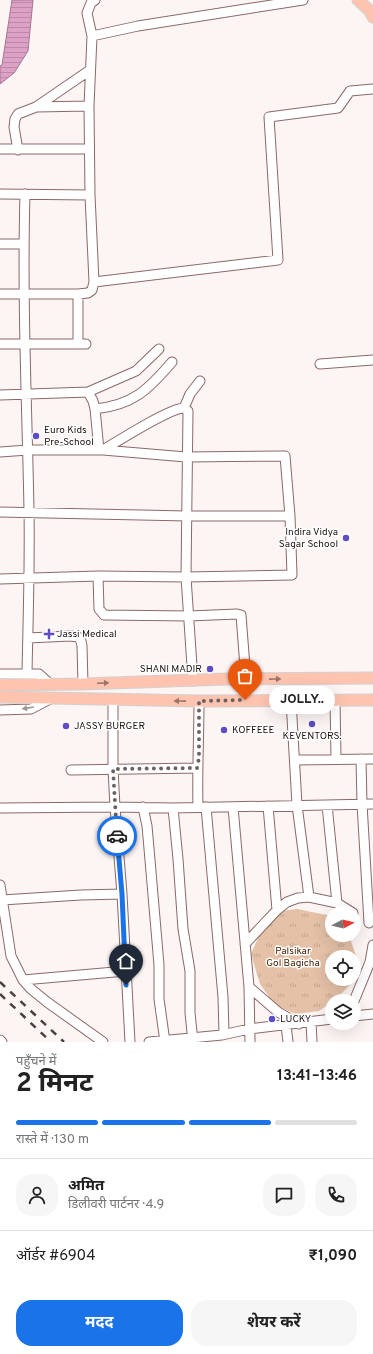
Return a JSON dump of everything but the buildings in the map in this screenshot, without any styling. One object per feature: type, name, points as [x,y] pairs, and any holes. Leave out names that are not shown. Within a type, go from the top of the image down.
[{"type":"main road","points":[[358,0],[370,11],[373,17]]},
{"type":"main road","points":[[0,685],[373,678]]},
{"type":"main road","points":[[0,696],[199,701],[373,700]]},
{"type":"street","points":[[0,294],[78,294],[88,293],[92,290],[94,282],[90,195],[89,106],[92,36],[87,13],[91,3],[95,0]]},
{"type":"street","points":[[92,36],[138,26],[268,3],[303,0]]},
{"type":"street","points":[[18,150],[14,127],[15,119],[18,114],[36,107],[90,70]]},
{"type":"street","points":[[94,282],[278,260],[269,117],[338,108],[350,91],[373,89]]},
{"type":"street","points":[[36,107],[89,106]]},
{"type":"street","points":[[0,149],[89,149]]},
{"type":"street","points":[[0,194],[90,195]]},
{"type":"street","points":[[25,194],[24,294],[30,578],[27,674]]},
{"type":"street","points":[[0,244],[24,244]]},
{"type":"street","points":[[0,344],[82,344],[78,294]]},
{"type":"street","points":[[0,395],[88,392],[136,371],[159,349]]},
{"type":"street","points":[[320,364],[373,360]]},
{"type":"street","points":[[95,409],[118,405],[136,396],[152,384],[172,362]]},
{"type":"street","points":[[184,408],[190,394],[200,381]]},
{"type":"street","points":[[88,392],[95,409],[101,450]]},
{"type":"street","points":[[101,450],[174,410],[184,408]]},
{"type":"street","points":[[184,408],[188,411],[186,457],[186,577],[193,681]]},
{"type":"street","points":[[0,452],[28,450],[101,450],[186,457],[285,456],[290,516],[292,575],[0,578]]},
{"type":"street","points":[[0,512],[29,511],[186,516],[290,516]]},
{"type":"street","points":[[98,576],[99,609],[104,615],[241,615],[246,680]]},
{"type":"street","points":[[28,638],[78,637],[82,646],[83,684]]},
{"type":"street","points":[[0,674],[39,674],[50,684]]},
{"type":"street","points":[[0,710],[31,709],[53,697]]},
{"type":"street","points":[[113,700],[114,807],[122,894],[130,1042]]},
{"type":"street","points":[[291,700],[297,805],[309,897]]},
{"type":"street","points":[[335,700],[336,759]]},
{"type":"street","points":[[199,701],[199,758],[197,768],[222,997],[223,1037]]},
{"type":"street","points":[[361,759],[362,804],[371,924]]},
{"type":"street","points":[[295,760],[373,759]]},
{"type":"street","points":[[71,770],[197,768]]},
{"type":"street","points":[[0,808],[173,808],[373,804]]},
{"type":"street","points":[[328,805],[337,903]]},
{"type":"street","points":[[268,806],[277,910]]},
{"type":"street","points":[[233,807],[245,944],[250,1042]]},
{"type":"street","points":[[143,808],[147,826],[159,965],[159,999],[165,1041]]},
{"type":"street","points":[[173,808],[183,929],[190,971],[190,1013],[193,1040]]},
{"type":"street","points":[[0,885],[11,956],[23,980],[31,989],[47,1002],[102,1042]]},
{"type":"street","points":[[1,896],[122,894]]},
{"type":"street","points":[[245,944],[277,910],[287,902],[298,898],[309,897],[337,903],[342,906]]},
{"type":"street","points":[[361,918],[371,924]]},
{"type":"street","points":[[357,994],[370,962],[373,945]]},
{"type":"street","points":[[23,980],[126,971]]},
{"type":"street","points":[[248,987],[278,1012],[300,1024]]},
{"type":"street","points":[[361,1015],[373,1014]]},
{"type":"street","points":[[149,1042],[223,1037],[249,1029],[325,1020]]},
{"type":"street","points":[[311,1022],[312,1042]]},
{"type":"street","points":[[286,1025],[288,1042]]},
{"type":"green space","name":"Palsikar Gol Bagicha","points":[[297,909],[325,915],[325,942],[351,942],[354,950],[325,950],[325,986],[349,986],[341,994],[325,994],[325,1007],[319,1011],[296,1014],[275,1005],[260,984],[251,954],[263,927],[282,911]]},
{"type":"shaded area","points":[[12,0],[33,0],[28,51],[14,73],[0,84],[0,66],[2,65]]},
{"type":"railway","points":[[0,982],[64,1042]]},
{"type":"railway","points":[[0,994],[51,1042]]},
{"type":"way so far","points":[[117,836],[114,807],[113,769],[197,768],[199,758],[199,701],[245,700]]},
{"type":"place","name":"Euro Kids Pre-School","points":[[36,436]]},
{"type":"place","name":"Indira Vidya Sagar School","points":[[346,538]]},
{"type":"place","name":"Jassi Medical","points":[[49,634]]},
{"type":"place","name":"SHANI MADIR","points":[[210,669]]},
{"type":"place","name":"JOLLY..","points":[[245,700]]},
{"type":"place","name":"KEVENTORS.","points":[[312,724]]},
{"type":"place","name":"JASSY BURGER","points":[[66,726]]},
{"type":"place","name":"KOFFEEE","points":[[224,730]]},
{"type":"place","name":"LUCKY","points":[[272,1019]]},
{"type":"route","points":[[117,836],[122,894],[126,985]]}]
